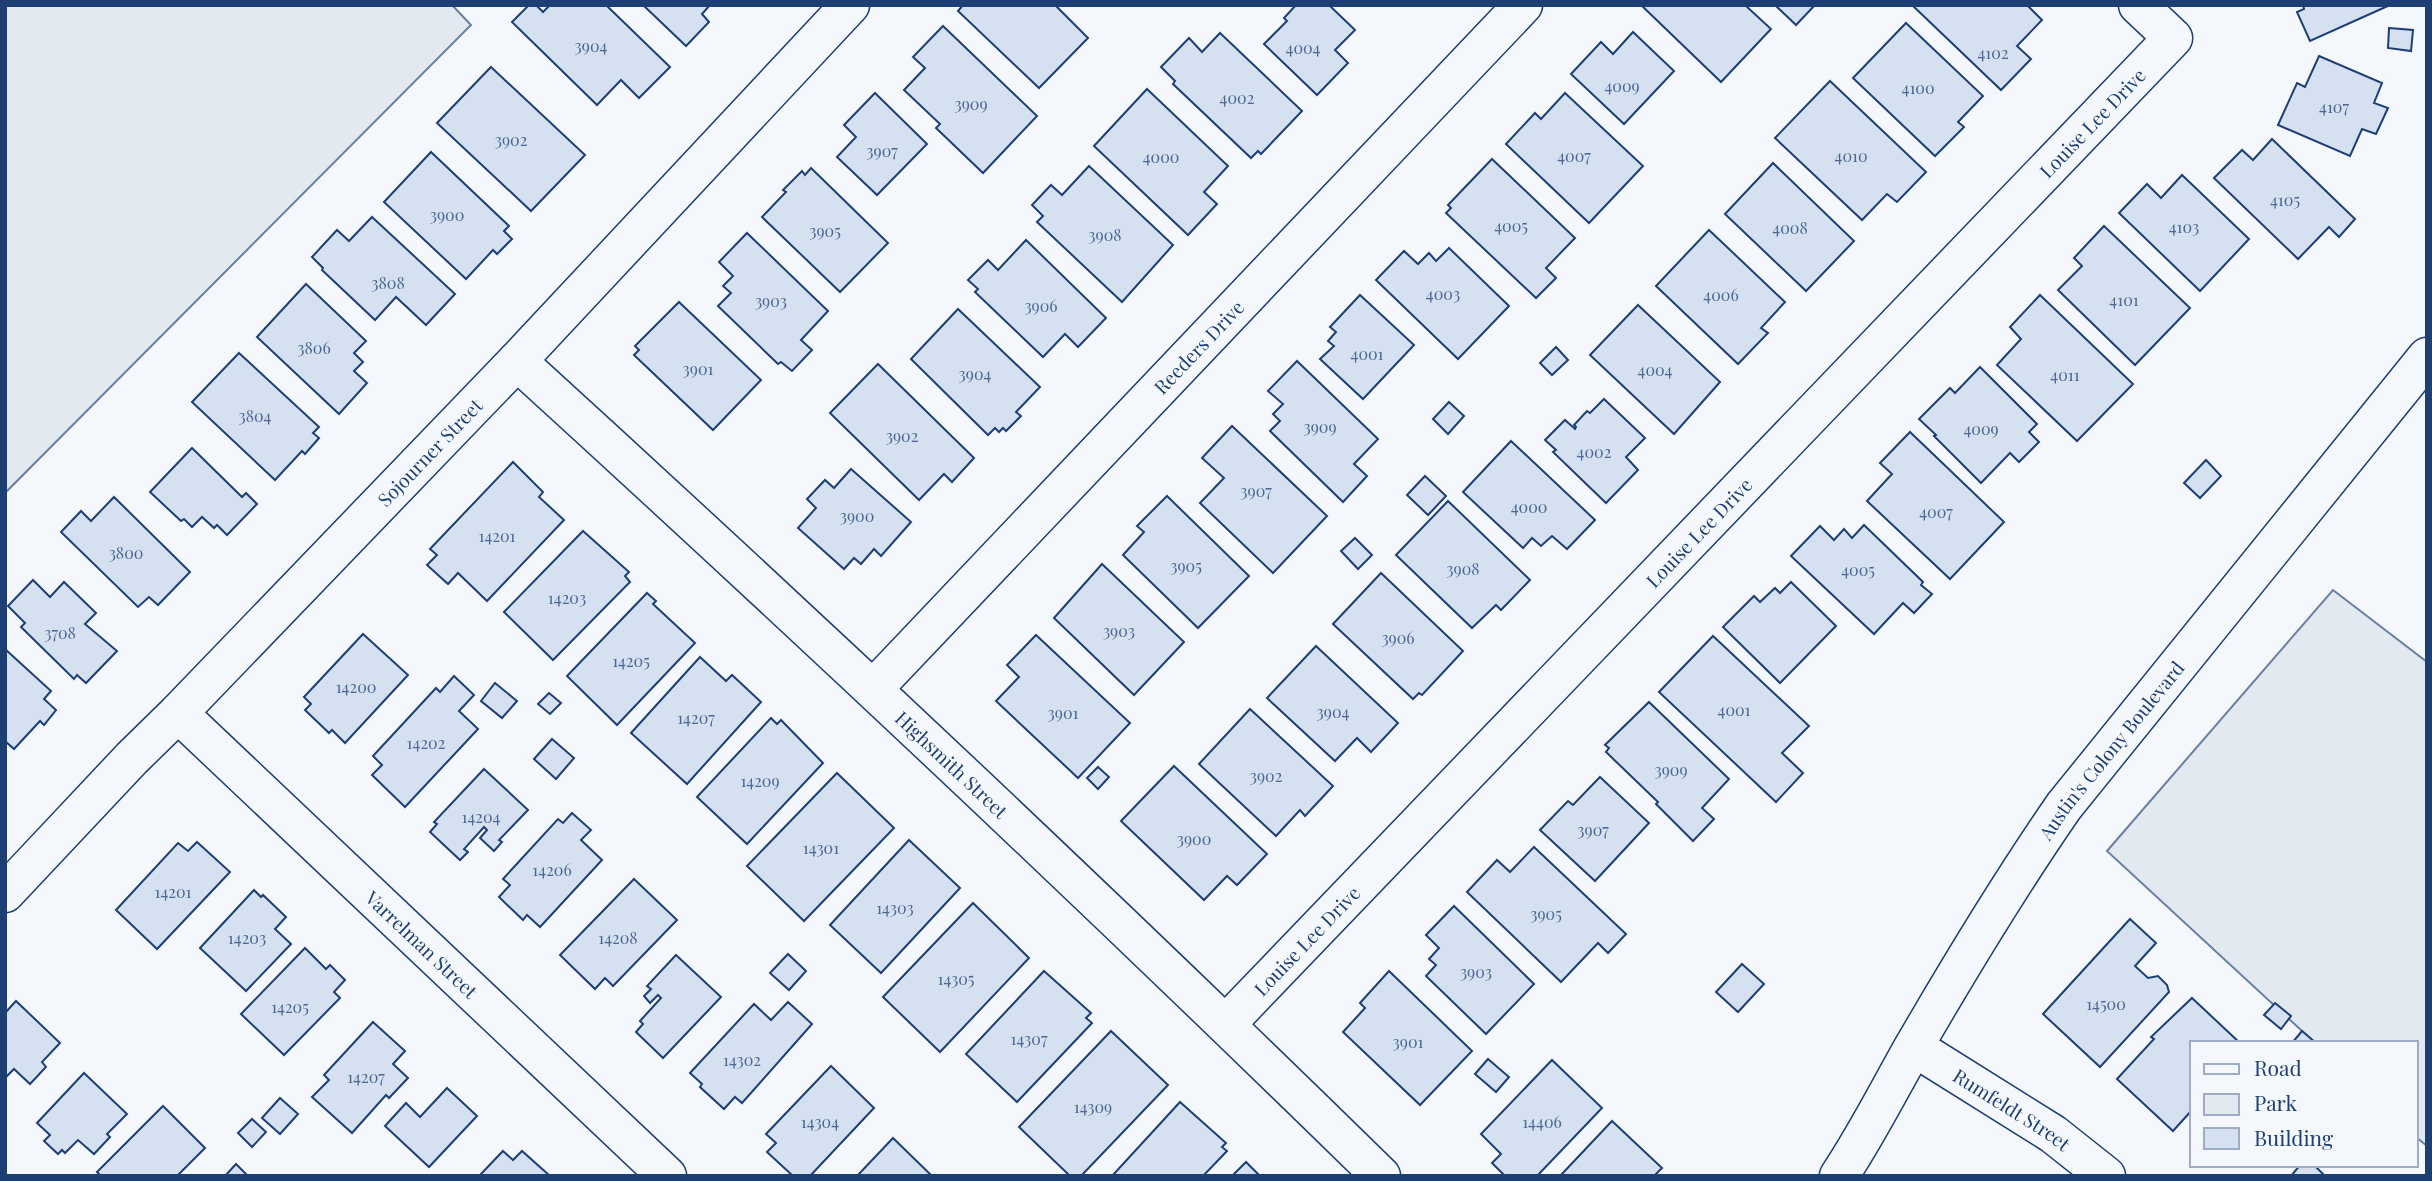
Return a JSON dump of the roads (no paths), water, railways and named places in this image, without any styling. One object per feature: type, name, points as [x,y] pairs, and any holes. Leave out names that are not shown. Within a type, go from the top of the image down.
[{"type":"street","name":"Sojourner Street","points":[[5,893],[132,758],[517,361],[850,5]]},
{"type":"street","name":"Reeders Drive","points":[[874,688],[1523,5]]},
{"type":"street","name":"Louise Lee Drive","points":[[1226,1024],[2173,38],[2138,5]]},
{"type":"street","name":"Austin's Colony Boulevard","points":[[1839,1176],[2021,868],[2064,806],[2427,357]]},
{"type":"street","name":"Highsmith Street","points":[[517,361],[874,688],[1381,1176]]},
{"type":"street","name":"Varrelman Street","points":[[178,713],[667,1176]]},
{"type":"street","name":"Rumfeldt Street","points":[[1914,1047],[2053,1134],[2106,1176]]}]
